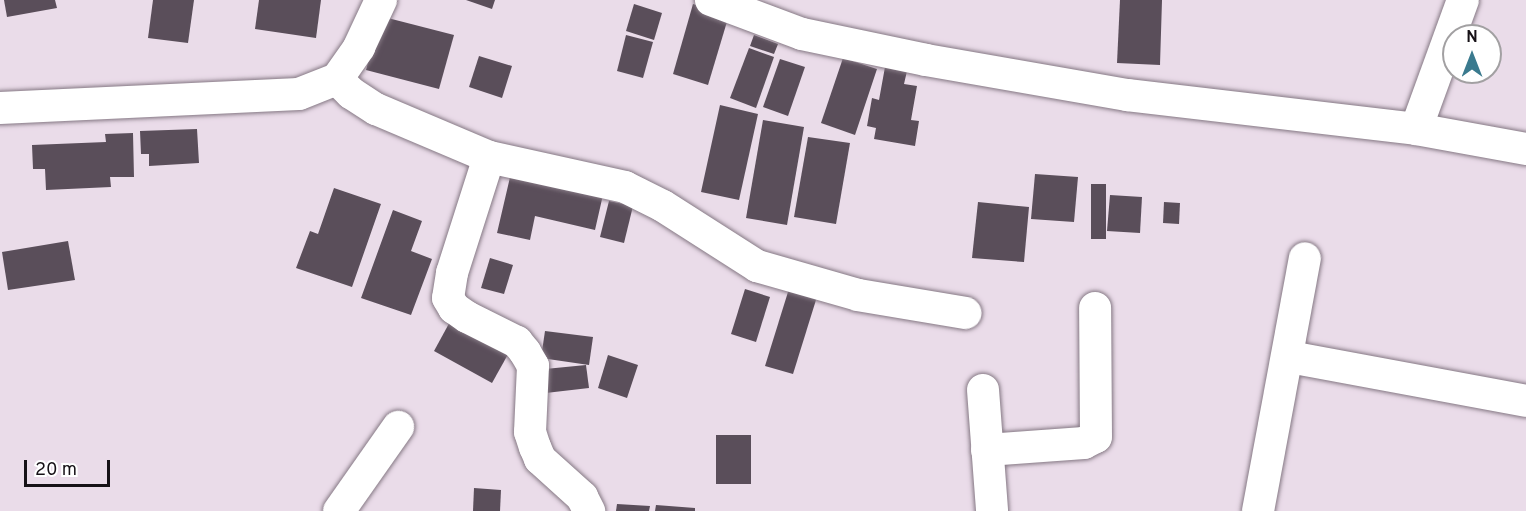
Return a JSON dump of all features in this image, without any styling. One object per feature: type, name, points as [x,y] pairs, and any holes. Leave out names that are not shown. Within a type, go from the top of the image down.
[{"type":"street","points":[[0,108],[299,94],[337,79],[359,47],[381,0]]},
{"type":"street","points":[[711,0],[802,34],[926,60],[1127,95],[1416,129],[1526,149]]},
{"type":"street","points":[[1416,129],[1463,0]]},
{"type":"street","points":[[337,79],[351,93],[376,109],[489,157],[625,187],[663,206],[757,266],[858,295],[965,313]]},
{"type":"street","points":[[489,157],[452,273],[448,298],[454,308],[517,342],[525,352],[533,366],[530,432],[535,447],[540,459],[582,497],[589,511]]},
{"type":"street","points":[[1258,511],[1289,357],[1305,258]]},
{"type":"street","points":[[987,450],[1084,443],[1096,437],[1095,308]]},
{"type":"street","points":[[1289,357],[1526,401]]},
{"type":"street","points":[[983,390],[992,511]]},
{"type":"street","points":[[339,511],[398,427]]},
{"type":"building","points":[[4,0],[55,0],[57,8],[7,17]]},
{"type":"building","points":[[153,0],[194,0],[188,43],[148,38]]},
{"type":"building","points":[[259,0],[321,0],[316,38],[255,29]]},
{"type":"building","points":[[466,0],[495,0],[492,9]]},
{"type":"building","points":[[1120,0],[1162,0],[1160,65],[1117,63]]},
{"type":"building","points":[[634,4],[662,13],[654,40],[626,31]]},
{"type":"building","points":[[693,4],[729,15],[708,85],[673,74]]},
{"type":"building","points":[[380,16],[454,35],[439,89],[366,70]]},
{"type":"building","points":[[626,35],[653,42],[643,78],[617,71]]},
{"type":"building","points":[[754,35],[778,44],[774,54],[750,46]]},
{"type":"building","points":[[749,48],[774,57],[756,108],[730,98]]},
{"type":"building","points":[[479,56],[512,66],[502,98],[469,87]]},
{"type":"building","points":[[843,58],[877,69],[855,135],[821,123]]},
{"type":"building","points":[[780,59],[805,67],[788,116],[763,107]]},
{"type":"building","points":[[885,67],[907,71],[904,84],[917,86],[911,120],[919,121],[915,146],[874,139],[876,128],[867,126],[872,98],[879,100]]},
{"type":"building","points":[[720,105],[758,114],[739,200],[701,192]]},
{"type":"building","points":[[763,120],[804,127],[787,225],[746,218]]},
{"type":"building","points":[[197,129],[199,163],[149,166],[149,154],[141,154],[140,131]]},
{"type":"building","points":[[133,133],[134,177],[110,177],[111,187],[46,190],[45,169],[33,169],[32,145],[106,142],[105,134]]},
{"type":"building","points":[[808,137],[850,143],[836,224],[794,217]]},
{"type":"building","points":[[511,173],[605,186],[595,230],[535,216],[530,240],[497,233]]},
{"type":"building","points":[[1035,174],[1078,177],[1074,222],[1031,219]]},
{"type":"building","points":[[1091,184],[1106,184],[1106,239],[1091,239]]},
{"type":"building","points":[[334,188],[381,204],[352,287],[296,268],[310,231],[318,234]]},
{"type":"building","points":[[1110,195],[1142,197],[1140,233],[1107,231]]},
{"type":"building","points":[[609,201],[633,206],[624,243],[600,237]]},
{"type":"building","points":[[978,202],[1029,207],[1024,262],[972,258]]},
{"type":"building","points":[[1164,202],[1180,203],[1179,224],[1163,223]]},
{"type":"building","points":[[393,210],[422,221],[411,251],[432,259],[411,315],[361,298]]},
{"type":"building","points":[[68,241],[75,280],[8,290],[2,252]]},
{"type":"building","points":[[490,258],[513,265],[504,294],[481,288]]},
{"type":"building","points":[[792,279],[820,287],[793,374],[765,366]]},
{"type":"building","points":[[745,289],[770,297],[756,342],[731,334]]},
{"type":"building","points":[[452,318],[511,349],[492,383],[434,351]]},
{"type":"building","points":[[545,331],[593,337],[589,365],[541,358]]},
{"type":"building","points":[[608,355],[638,365],[627,398],[598,388]]},
{"type":"building","points":[[586,365],[589,388],[537,394],[535,370]]},
{"type":"building","points":[[716,435],[751,435],[751,484],[716,484]]},
{"type":"building","points":[[474,488],[501,490],[500,511],[473,511]]},
{"type":"building","points":[[617,504],[650,506],[649,511],[616,511]]},
{"type":"building","points":[[656,505],[695,508],[695,511],[655,511]]}]
